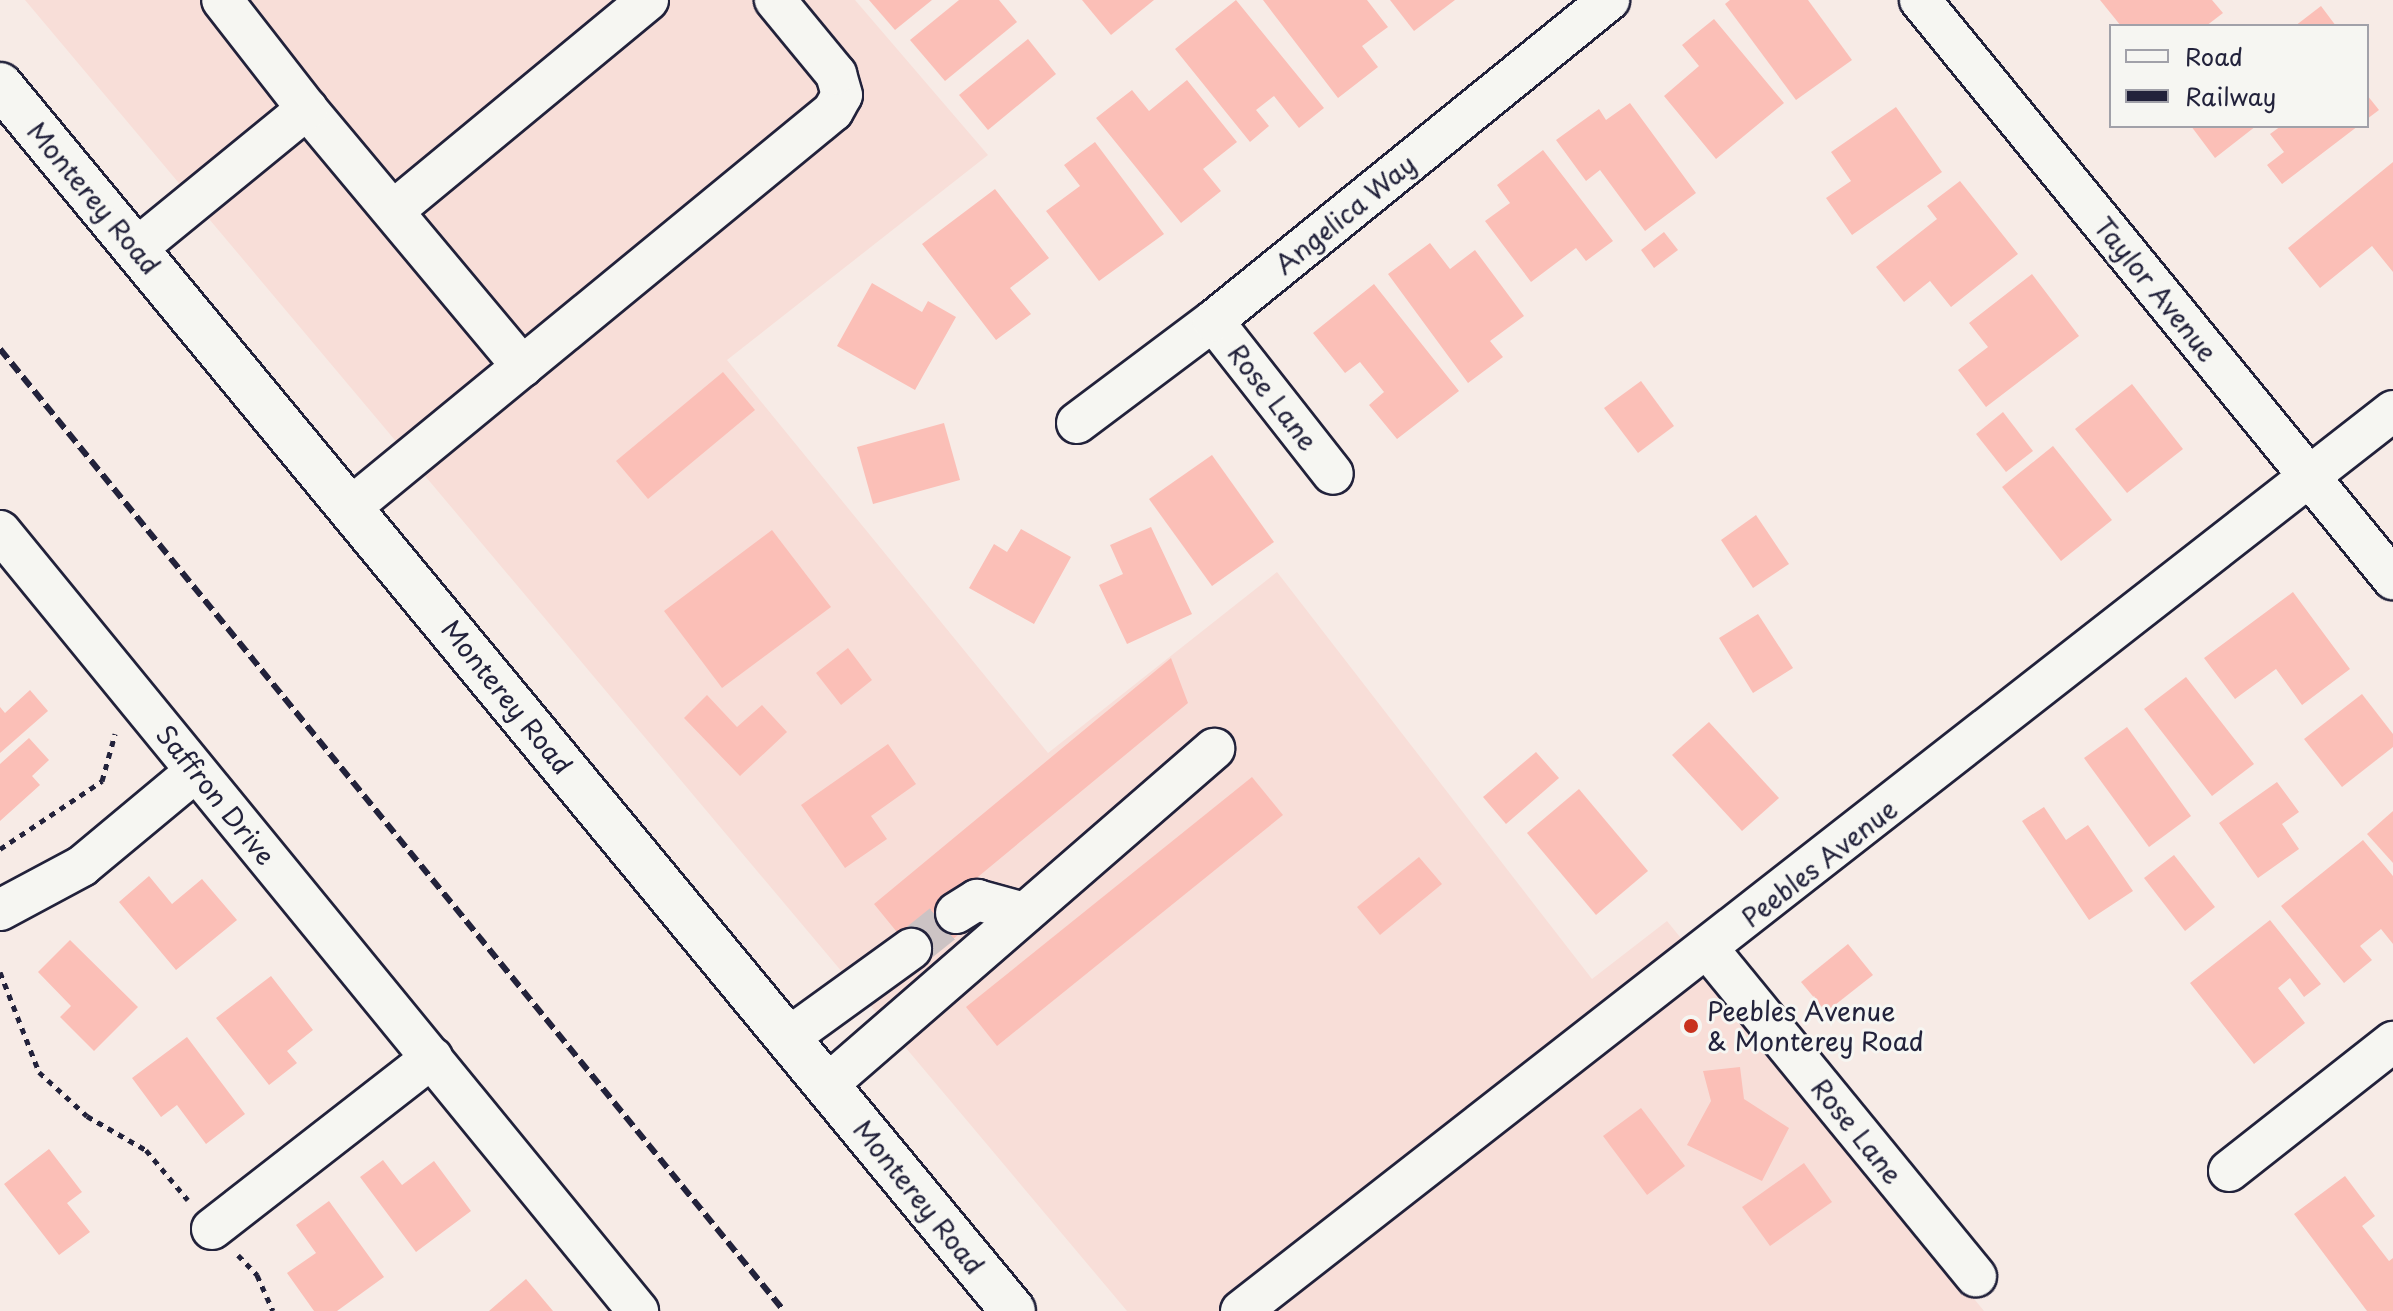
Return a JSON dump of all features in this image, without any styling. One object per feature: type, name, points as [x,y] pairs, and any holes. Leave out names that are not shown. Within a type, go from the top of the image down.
[{"type":"main road","name":"Monterey Road","points":[[0,85],[1013,1311]]},
{"type":"street","points":[[223,0],[307,109],[523,367]]},
{"type":"street","points":[[393,211],[648,0]]},
{"type":"street","points":[[350,508],[833,111],[842,95],[836,74],[775,0]]},
{"type":"street","name":"Angelica Way","points":[[1077,423],[1213,321],[1609,0]]},
{"type":"street","name":"Taylor Avenue","points":[[1920,0],[2393,579]]},
{"type":"street","points":[[137,248],[307,109]]},
{"type":"street","name":"Rose Lane","points":[[1213,321],[1333,474]]},
{"type":"street","name":"Peebles Avenue","points":[[1241,1311],[2393,411]]},
{"type":"street","name":"Saffron Drive","points":[[0,531],[638,1311]]},
{"type":"street","points":[[827,1085],[1214,749]]},
{"type":"street","points":[[0,910],[82,866],[196,771]]},
{"type":"street","points":[[956,913],[977,900],[1024,913]]},
{"type":"street","name":"Rose Lane","points":[[1708,949],[1976,1276]]},
{"type":"street","points":[[788,1038],[900,957],[920,1004]]},
{"type":"street","points":[[2229,1171],[2393,1042]]},
{"type":"street","points":[[212,1229],[432,1058]]},
{"type":"path","points":[[0,849],[102,781],[117,721]]},
{"type":"path","points":[[0,972],[39,1072],[87,1116],[146,1150],[212,1229],[257,1275],[273,1311]]},
{"type":"shaded area","points":[[25,0],[855,0],[988,155],[727,360],[1048,753],[1277,572],[1592,979],[1667,921],[1984,1311],[1127,1311]]},
{"type":"building","points":[[869,0],[932,0],[895,30]]},
{"type":"building","points":[[959,0],[999,0],[1017,22],[945,81],[910,40]]},
{"type":"building","points":[[1082,0],[1154,0],[1111,35]]},
{"type":"building","points":[[1236,0],[1324,108],[1299,128],[1274,96],[1256,110],[1269,126],[1250,142],[1175,49]]},
{"type":"building","points":[[1263,0],[1367,0],[1388,27],[1362,46],[1378,67],[1338,98]]},
{"type":"building","points":[[1390,0],[1455,0],[1414,31]]},
{"type":"building","points":[[1730,0],[1808,0],[1852,60],[1796,100],[1725,4]]},
{"type":"building","points":[[2100,0],[2212,0],[2223,13],[2209,24],[2119,24]]},
{"type":"building","points":[[2321,6],[2334,24],[2298,24]]},
{"type":"building","points":[[1714,19],[1784,103],[1716,159],[1664,96],[1699,66],[1682,45]]},
{"type":"building","points":[[1028,39],[1056,74],[988,130],[959,95]]},
{"type":"building","points":[[1187,80],[1237,142],[1203,169],[1221,191],[1181,223],[1096,118],[1132,90],[1149,111]]},
{"type":"building","points":[[2369,98],[2379,110],[2369,118]]},
{"type":"building","points":[[1630,103],[1696,193],[1645,231],[1600,170],[1586,181],[1556,140],[1599,109],[1606,120]]},
{"type":"building","points":[[1896,107],[1942,172],[1852,235],[1826,198],[1851,181],[1831,152]]},
{"type":"building","points":[[2192,128],[2253,128],[2215,158]]},
{"type":"building","points":[[2278,128],[2355,128],[2282,184],[2267,165],[2284,152],[2270,134]]},
{"type":"building","points":[[1095,142],[1164,234],[1099,281],[1046,211],[1080,186],[1064,165]]},
{"type":"building","points":[[1543,150],[1613,241],[1586,261],[1576,248],[1531,282],[1485,221],[1510,203],[1497,185]]},
{"type":"building","points":[[2393,162],[2393,272],[2372,246],[2320,288],[2288,248]]},
{"type":"building","points":[[1960,181],[2018,254],[1951,307],[1930,281],[1904,302],[1876,267],[1937,219],[1927,206]]},
{"type":"building","points":[[995,189],[1049,258],[1010,288],[1031,314],[996,340],[922,244]]},
{"type":"building","points":[[1664,232],[1678,250],[1654,268],[1641,250]]},
{"type":"building","points":[[1430,243],[1450,269],[1475,250],[1524,316],[1490,341],[1503,357],[1468,383],[1388,274]]},
{"type":"building","points":[[2032,274],[2079,336],[1986,407],[1958,370],[1988,347],[1969,323]]},
{"type":"building","points":[[872,283],[922,312],[928,301],[956,317],[915,390],[837,346]]},
{"type":"building","points":[[1374,284],[1459,391],[1397,439],[1369,405],[1384,392],[1360,362],[1345,373],[1313,333]]},
{"type":"building","points":[[723,372],[755,410],[648,499],[616,461]]},
{"type":"building","points":[[1641,381],[1674,426],[1638,453],[1604,408]]},
{"type":"building","points":[[2132,384],[2183,449],[2127,493],[2075,429]]},
{"type":"building","points":[[2003,412],[2033,451],[2006,472],[1976,434]]},
{"type":"building","points":[[944,423],[960,480],[873,504],[857,447]]},
{"type":"building","points":[[2053,446],[2112,520],[2061,561],[2002,487]]},
{"type":"building","points":[[1212,455],[1274,542],[1212,586],[1149,499]]},
{"type":"building","points":[[1756,515],[1789,564],[1753,588],[1721,540]]},
{"type":"building","points":[[1151,527],[1192,614],[1127,644],[1099,585],[1123,574],[1110,545]]},
{"type":"building","points":[[1021,529],[1071,557],[1034,624],[969,588],[994,544],[1007,552]]},
{"type":"building","points":[[772,530],[831,607],[722,688],[664,611]]},
{"type":"building","points":[[2293,592],[2350,669],[2302,705],[2276,669],[2235,699],[2204,658]]},
{"type":"building","points":[[1758,614],[1793,668],[1753,693],[1719,638]]},
{"type":"building","points":[[848,648],[872,680],[841,705],[816,673]]},
{"type":"building","points":[[1171,658],[1188,703],[950,900],[964,930],[923,964],[874,904]]},
{"type":"building","points":[[2186,677],[2254,764],[2212,796],[2144,709]]},
{"type":"building","points":[[30,690],[48,711],[0,753],[0,707],[5,713]]},
{"type":"building","points":[[2362,694],[2393,734],[2393,747],[2342,787],[2304,739]]},
{"type":"building","points":[[707,695],[737,727],[762,705],[787,732],[740,776],[684,718]]},
{"type":"building","points":[[1709,722],[1779,798],[1742,831],[1672,755]]},
{"type":"building","points":[[2127,727],[2191,816],[2149,847],[2084,758]]},
{"type":"building","points":[[29,738],[49,760],[32,776],[40,785],[0,821],[0,764]]},
{"type":"building","points":[[888,744],[916,784],[871,816],[887,839],[845,868],[801,805]]},
{"type":"building","points":[[1536,752],[1559,778],[1506,824],[1483,797]]},
{"type":"building","points":[[1252,777],[1283,815],[997,1046],[966,1007]]},
{"type":"building","points":[[2277,782],[2299,812],[2282,824],[2299,849],[2258,878],[2219,823]]},
{"type":"building","points":[[1579,789],[1648,871],[1596,915],[1527,833]]},
{"type":"building","points":[[2044,807],[2066,840],[2088,825],[2133,891],[2089,920],[2022,821]]},
{"type":"building","points":[[2393,811],[2393,863],[2367,834]]},
{"type":"building","points":[[2363,840],[2393,876],[2393,944],[2381,929],[2360,946],[2372,960],[2344,983],[2281,906]]},
{"type":"building","points":[[2174,855],[2215,907],[2185,931],[2144,878]]},
{"type":"building","points":[[1419,857],[1442,884],[1380,935],[1357,907]]},
{"type":"building","points":[[149,876],[172,904],[202,879],[237,920],[176,970],[119,902]]},
{"type":"building","points":[[2270,920],[2321,984],[2304,997],[2290,978],[2278,988],[2305,1023],[2254,1064],[2190,983]]},
{"type":"building","points":[[70,940],[138,1007],[94,1051],[60,1017],[71,1006],[38,972]]},
{"type":"building","points":[[1848,944],[1873,975],[1826,1012],[1801,982]]},
{"type":"building","points":[[271,976],[313,1030],[287,1051],[297,1063],[269,1085],[216,1018]]},
{"type":"building","points":[[187,1037],[245,1114],[206,1144],[177,1105],[161,1117],[132,1078]]},
{"type":"building","points":[[1740,1067],[1744,1099],[1789,1128],[1762,1181],[1687,1145],[1711,1101],[1703,1071]]},
{"type":"building","points":[[1641,1108],[1685,1166],[1647,1195],[1603,1136]]},
{"type":"building","points":[[49,1149],[82,1192],[67,1203],[90,1232],[59,1255],[4,1184]]},
{"type":"building","points":[[383,1160],[402,1185],[434,1161],[471,1211],[416,1252],[360,1177]]},
{"type":"building","points":[[1804,1163],[1832,1202],[1770,1246],[1742,1207]]},
{"type":"building","points":[[2345,1176],[2375,1216],[2362,1226],[2389,1261],[2393,1258],[2393,1311],[2367,1311],[2294,1214]]},
{"type":"building","points":[[329,1201],[384,1277],[337,1311],[314,1311],[287,1273],[316,1253],[296,1225]]},
{"type":"building","points":[[526,1279],[553,1311],[489,1311]]},
{"type":"tunnel","points":[[911,949],[956,913]]},
{"type":"railway","points":[[0,349],[784,1311]]},
{"type":"place","name":"Peebles Avenue & Monterey Road","points":[[1691,1026]]}]
